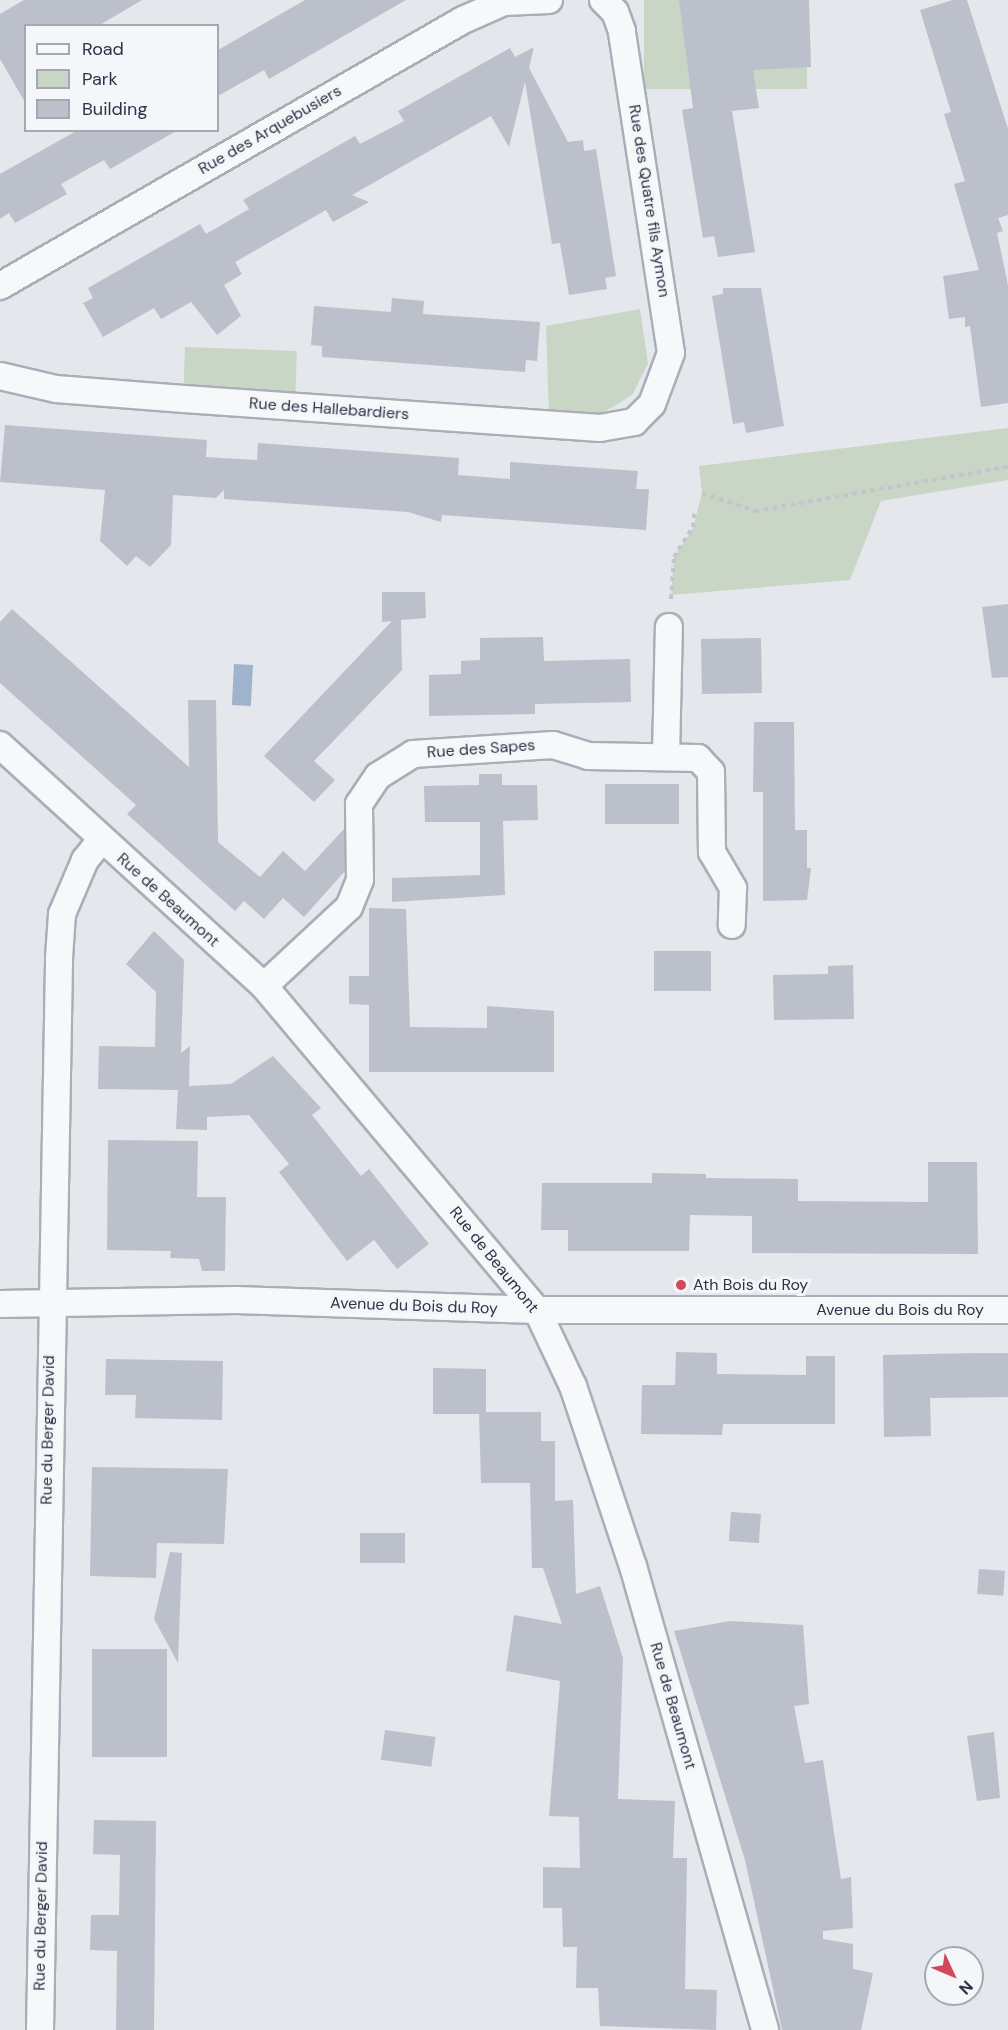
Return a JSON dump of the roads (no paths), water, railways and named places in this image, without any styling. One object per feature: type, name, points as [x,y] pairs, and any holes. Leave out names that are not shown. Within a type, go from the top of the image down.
[{"type":"street","name":"Rue des Arquebusiers","points":[[0,286],[464,20],[504,2],[549,0]]},
{"type":"street","name":"Rue des Quatre fils Aymon","points":[[603,0],[615,12],[622,31],[671,353],[652,404]]},
{"type":"street","name":"Rue des Hallebardiers","points":[[0,376],[56,389],[600,428],[634,422],[652,404]]},
{"type":"street","points":[[666,756],[669,627]]},
{"type":"street","name":"Rue de Beaumont","points":[[0,745],[101,840],[264,986],[537,1310],[573,1386],[633,1566],[765,2030]]},
{"type":"street","name":"Rue des Sapes","points":[[264,986],[349,907],[360,880],[359,804],[367,788],[394,762],[413,754],[553,745],[588,756],[698,758],[711,772],[712,852],[733,888],[732,925]]},
{"type":"street","name":"Rue du Berger David","points":[[40,2030],[50,1304],[62,914],[85,860],[101,840]]},
{"type":"street","name":"Avenue du Bois du Roy","points":[[0,1304],[236,1300],[537,1310],[1008,1310]]},
{"type":"water","points":[[234,664],[253,665],[251,706],[232,705]]},
{"type":"place","name":"Ath Bois du Roy","points":[[681,1285]]}]
